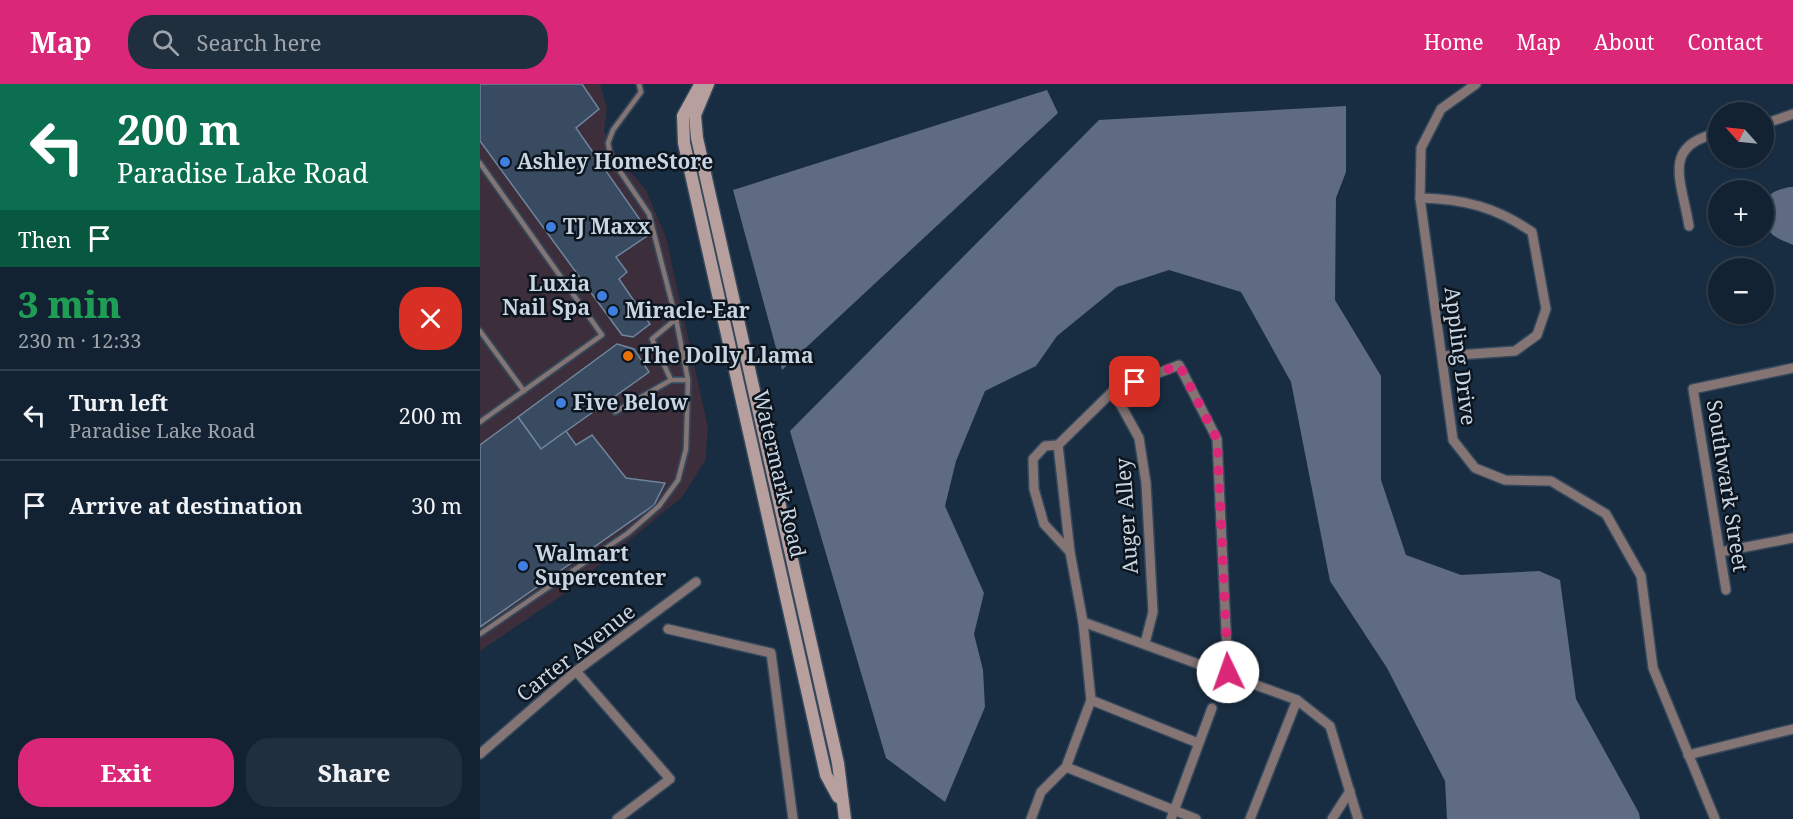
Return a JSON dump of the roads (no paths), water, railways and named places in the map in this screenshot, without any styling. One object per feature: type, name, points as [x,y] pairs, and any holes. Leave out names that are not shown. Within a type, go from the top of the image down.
[{"type":"street","name":"Watermark Road","points":[[700,84],[683,116],[684,143],[826,775],[841,803]]},
{"type":"street","name":"Watermark Road","points":[[708,84],[695,115],[697,138],[838,764],[841,803],[845,819]]},
{"type":"street","name":"Appling Drive","points":[[1476,84],[1441,109],[1421,148],[1420,198],[1453,440],[1475,468],[1505,480],[1551,481],[1606,514],[1641,576],[1653,668],[1715,819]]},
{"type":"street","points":[[1774,121],[1793,114]]},
{"type":"street","points":[[1689,226],[1679,162],[1683,150],[1691,141],[1708,136]]},
{"type":"street","points":[[1420,198],[1457,199],[1508,215],[1532,232],[1546,309],[1537,335],[1515,351],[1443,356]]},
{"type":"street","points":[[1070,552],[1044,524],[1034,489],[1033,459],[1045,446],[1058,445],[1113,391],[1179,365],[1217,439],[1228,672]]},
{"type":"street","name":"Southwark Street","points":[[1726,590],[1693,388],[1793,368]]},
{"type":"street","name":"Auger Alley","points":[[1113,391],[1139,438],[1146,483],[1153,612],[1145,643]]},
{"type":"street","points":[[1031,819],[1041,792],[1066,767],[1091,700],[1083,621],[1070,552],[1058,445]]},
{"type":"street","points":[[1720,552],[1793,538]]},
{"type":"street","name":"Carter Avenue","points":[[480,754],[576,671],[696,582]]},
{"type":"street","points":[[1083,621],[1228,672],[1297,700],[1330,726],[1358,819]]},
{"type":"street","points":[[668,629],[771,653],[793,819]]},
{"type":"street","points":[[576,671],[670,779],[617,819]]},
{"type":"street","points":[[1091,700],[1198,743]]},
{"type":"street","points":[[1250,819],[1297,700]]},
{"type":"street","points":[[1173,815],[1212,708]]},
{"type":"street","points":[[1688,755],[1793,729]]},
{"type":"street","points":[[1066,767],[1173,815],[1196,819]]},
{"type":"street","points":[[1332,819],[1350,791]]},
{"type":"lane","points":[[480,634],[628,533],[659,506],[678,480],[687,449],[688,380],[676,319],[649,214],[611,158],[608,143],[613,130],[641,92],[639,84]]},
{"type":"lane","points":[[480,164],[602,335],[480,422]]},
{"type":"lane","points":[[671,380],[652,339],[676,319]]},
{"type":"lane","points":[[480,331],[524,391]]},
{"type":"lane","points":[[615,412],[671,380],[688,380]]},
{"type":"water","points":[[1047,90],[1058,113],[782,370],[733,190]]},
{"type":"water","points":[[1346,106],[1346,172],[1336,198],[1335,300],[1381,376],[1381,480],[1406,555],[1461,575],[1539,571],[1560,580],[1576,699],[1639,813],[1640,819],[1447,819],[1445,781],[1387,668],[1330,581],[1291,382],[1241,292],[1169,270],[1117,287],[1057,336],[1036,366],[985,391],[956,461],[945,506],[984,593],[974,634],[983,670],[985,707],[945,802],[886,758],[790,431],[1099,120]]},
{"type":"water","points":[[1793,187],[1793,245],[1774,235],[1774,192]]},
{"type":"place","name":"Ashley HomeStore","points":[[505,162]]},
{"type":"place","name":"TJ Maxx","points":[[551,227]]},
{"type":"place","name":"Luxia Nail Spa","points":[[602,296]]},
{"type":"place","name":"Miracle-Ear","points":[[613,311]]},
{"type":"place","name":"The Dolly Llama","points":[[628,356]]},
{"type":"place","name":"Five Below","points":[[561,403]]},
{"type":"place","name":"Walmart Supercenter","points":[[523,566]]}]
